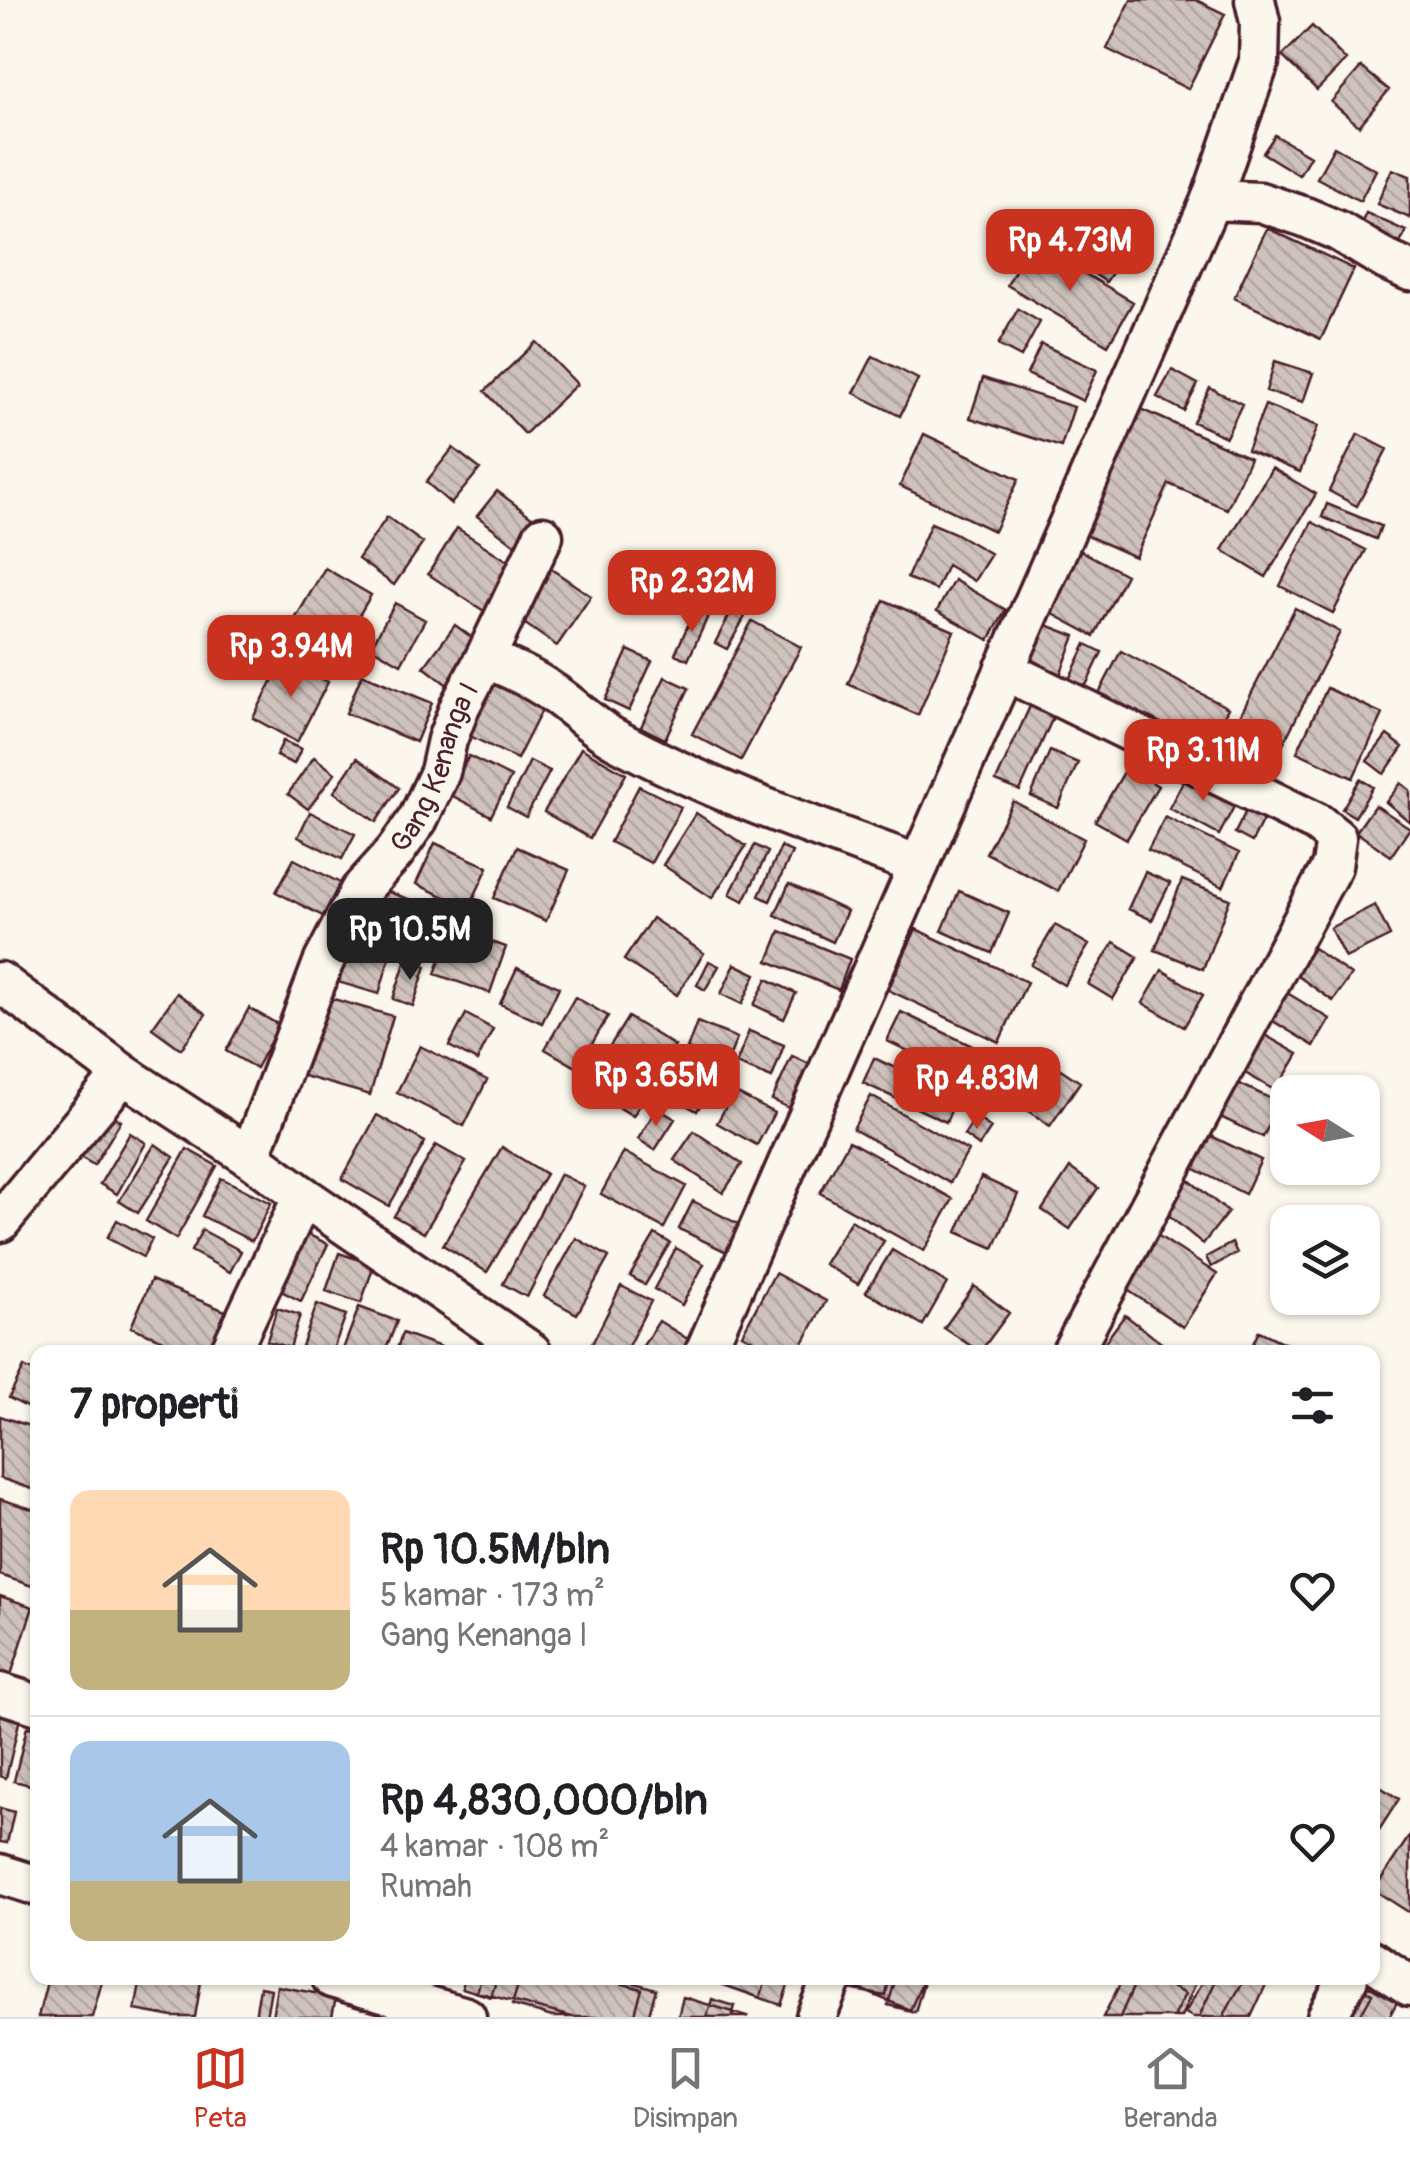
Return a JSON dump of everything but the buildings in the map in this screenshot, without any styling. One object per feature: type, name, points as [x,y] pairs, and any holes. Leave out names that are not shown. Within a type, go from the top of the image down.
[{"type":"street","points":[[708,1345],[1211,200],[1260,62],[1260,22],[1255,0]]},
{"type":"street","points":[[1211,200],[1260,202],[1305,217],[1338,230],[1410,271]]},
{"type":"street","name":"Gang Kenanga I","points":[[250,1157],[322,963],[360,891],[418,820],[440,772],[460,706],[543,536]]},
{"type":"street","points":[[486,658],[552,692],[610,736],[684,774],[919,865]]},
{"type":"street","points":[[1004,670],[1317,823],[1336,838],[1332,866],[1076,1345]]},
{"type":"street","points":[[0,982],[123,1074],[250,1157],[517,1345]]},
{"type":"street","points":[[0,1222],[123,1074]]},
{"type":"street","points":[[233,1345],[303,1196]]},
{"type":"street","points":[[0,1693],[30,1702]]},
{"type":"street","points":[[0,1874],[30,1883]]},
{"type":"street","points":[[1380,1965],[1410,1986]]},
{"type":"street","points":[[359,1985],[466,2017]]},
{"type":"street","points":[[816,2017],[829,1985]]},
{"type":"street","points":[[1327,2017],[1344,1985]]}]
